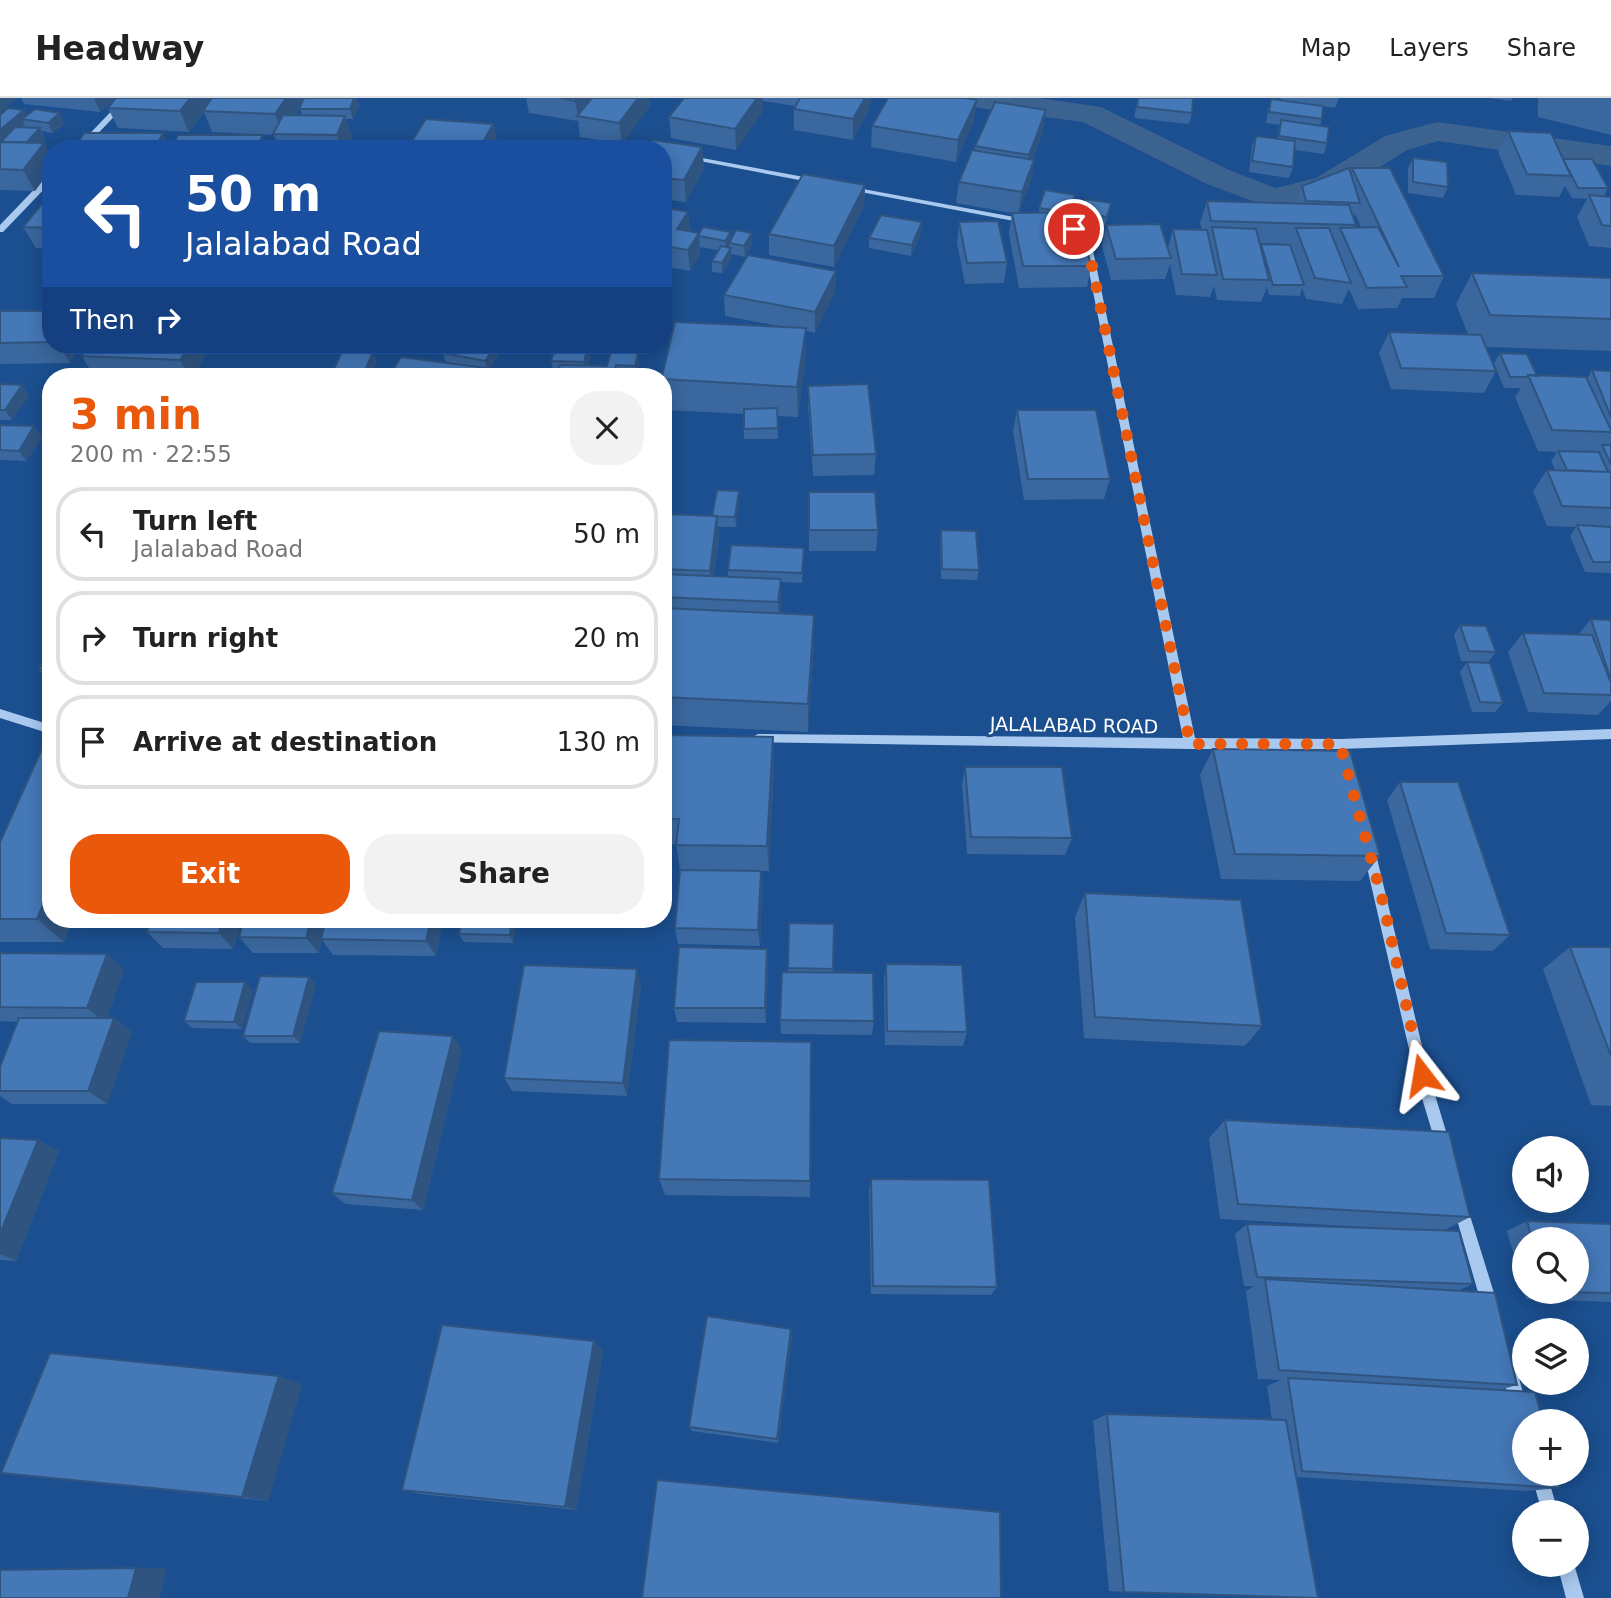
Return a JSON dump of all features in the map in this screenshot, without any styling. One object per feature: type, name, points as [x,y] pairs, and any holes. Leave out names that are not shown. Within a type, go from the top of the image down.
[{"type":"street","points":[[88,140],[128,98]]},
{"type":"street","points":[[680,155],[830,184]]},
{"type":"street","points":[[0,230],[42,186]]},
{"type":"street","points":[[844,187],[1034,223]]},
{"type":"street","points":[[1061,227],[1074,229],[1087,241],[1190,744]]},
{"type":"street","points":[[0,713],[42,727]]},
{"type":"street","name":"JALALABAD ROAD","points":[[746,739],[1190,744],[1342,751],[1611,734]]},
{"type":"street","points":[[1366,836],[1422,1075],[1450,1169]]},
{"type":"street","points":[[1458,1196],[1493,1317]]},
{"type":"street","points":[[1505,1357],[1520,1409]]},
{"type":"street","points":[[1569,1577],[1575,1598]]},
{"type":"building","points":[[116,98],[190,98],[180,111],[108,108]]},
{"type":"building","points":[[212,98],[286,98],[275,114],[203,111]]},
{"type":"building","points":[[304,98],[354,98],[350,109],[299,109]]},
{"type":"building","points":[[592,98],[638,98],[619,123],[577,116]]},
{"type":"building","points":[[684,98],[757,98],[735,129],[669,117]]},
{"type":"building","points":[[800,98],[865,98],[853,119],[794,109]]},
{"type":"building","points":[[888,98],[977,100],[958,140],[872,126]]},
{"type":"building","points":[[1138,98],[1193,98],[1192,113],[1137,107]]},
{"type":"building","points":[[1271,99],[1323,106],[1322,119],[1269,112]]},
{"type":"building","points":[[995,102],[1046,110],[1029,155],[975,146]]},
{"type":"building","points":[[8,108],[24,110],[0,130],[0,115]]},
{"type":"building","points":[[35,109],[60,113],[48,123],[22,119]]},
{"type":"building","points":[[283,115],[345,116],[337,135],[273,134]]},
{"type":"building","points":[[426,119],[493,124],[484,140],[413,140]]},
{"type":"building","points":[[1281,120],[1329,127],[1327,143],[1279,136]]},
{"type":"building","points":[[15,127],[40,128],[27,142],[1,142]]},
{"type":"building","points":[[1508,131],[1551,133],[1571,176],[1527,174]]},
{"type":"building","points":[[84,133],[163,133],[160,140],[80,140]]},
{"type":"building","points":[[178,135],[263,135],[260,140],[176,140]]},
{"type":"building","points":[[1256,136],[1295,141],[1293,167],[1252,161]]},
{"type":"building","points":[[0,142],[42,143],[23,170],[0,169]]},
{"type":"building","points":[[672,143],[702,147],[684,180],[672,179]]},
{"type":"building","points":[[972,150],[1034,160],[1022,192],[959,182]]},
{"type":"building","points":[[1413,158],[1447,162],[1448,187],[1413,182]]},
{"type":"building","points":[[1563,159],[1592,159],[1608,188],[1578,188]]},
{"type":"building","points":[[1349,168],[1360,203],[1306,201],[1302,186]]},
{"type":"building","points":[[1352,168],[1390,168],[1444,276],[1401,276],[1407,287],[1367,288],[1340,228],[1378,227],[1399,267]]},
{"type":"building","points":[[803,174],[865,185],[834,246],[769,234]]},
{"type":"building","points":[[1045,190],[1075,195],[1069,212],[1039,208]]},
{"type":"building","points":[[1589,195],[1611,197],[1611,226],[1602,225]]},
{"type":"building","points":[[1085,199],[1111,203],[1107,217],[1080,213]]},
{"type":"building","points":[[1207,201],[1349,205],[1356,225],[1211,221]]},
{"type":"building","points":[[42,204],[42,228],[23,227]]},
{"type":"building","points":[[672,209],[688,212],[677,229],[699,233],[688,250],[672,247]]},
{"type":"building","points":[[1078,212],[1091,266],[1023,266],[1012,213]]},
{"type":"building","points":[[881,215],[922,222],[912,245],[869,238]]},
{"type":"building","points":[[998,221],[1007,262],[967,263],[959,222]]},
{"type":"building","points":[[1160,224],[1171,258],[1116,259],[1106,225]]},
{"type":"building","points":[[703,227],[731,232],[725,241],[699,236]]},
{"type":"building","points":[[1212,227],[1256,229],[1269,280],[1223,279]]},
{"type":"building","points":[[1296,228],[1329,228],[1351,283],[1315,278]]},
{"type":"building","points":[[1173,229],[1207,230],[1217,275],[1182,274]]},
{"type":"building","points":[[736,230],[752,233],[744,246],[729,243]]},
{"type":"building","points":[[1261,244],[1290,245],[1304,285],[1273,285]]},
{"type":"building","points":[[721,246],[731,248],[722,263],[712,261]]},
{"type":"building","points":[[748,255],[836,271],[815,312],[724,295]]},
{"type":"building","points":[[1472,273],[1611,278],[1611,319],[1490,315]]},
{"type":"building","points":[[0,311],[42,311],[42,342],[0,343]]},
{"type":"building","points":[[675,322],[806,328],[797,387],[672,380],[672,368],[664,368],[667,354],[672,354]]},
{"type":"building","points":[[1389,332],[1481,335],[1496,371],[1401,368]]},
{"type":"building","points":[[1500,353],[1527,354],[1537,376],[1510,377]]},
{"type":"building","points":[[83,354],[184,354],[180,360],[82,356]]},
{"type":"building","points":[[341,354],[372,354],[366,368],[335,368]]},
{"type":"building","points":[[448,354],[490,354],[485,361]]},
{"type":"building","points":[[553,354],[586,354],[584,362],[551,361]]},
{"type":"building","points":[[610,354],[638,354],[635,366],[559,368],[560,365],[607,366]]},
{"type":"building","points":[[401,357],[486,368],[394,368]]},
{"type":"building","points":[[1592,370],[1611,371],[1611,417]]},
{"type":"building","points":[[1528,375],[1586,377],[1611,432],[1552,430]]},
{"type":"building","points":[[0,384],[22,385],[5,410],[0,410]]},
{"type":"building","points":[[868,384],[876,454],[813,455],[808,386]]},
{"type":"building","points":[[777,408],[778,428],[744,429],[744,409]]},
{"type":"building","points":[[1017,410],[1096,410],[1110,479],[1028,479]]},
{"type":"building","points":[[0,425],[34,426],[19,451],[0,450]]},
{"type":"building","points":[[1602,445],[1611,445],[1611,464]]},
{"type":"building","points":[[1558,451],[1599,452],[1608,472],[1567,470]]},
{"type":"building","points":[[1547,470],[1611,472],[1611,508],[1562,506]]},
{"type":"building","points":[[717,490],[739,491],[735,517],[712,516]]},
{"type":"building","points":[[809,492],[875,492],[878,530],[809,530]]},
{"type":"building","points":[[672,514],[717,516],[710,571],[672,569]]},
{"type":"building","points":[[1577,525],[1611,527],[1611,562],[1593,562]]},
{"type":"building","points":[[941,530],[976,531],[979,570],[942,569]]},
{"type":"building","points":[[731,545],[804,548],[802,573],[728,570]]},
{"type":"building","points":[[672,574],[781,579],[778,602],[672,597]]},
{"type":"building","points":[[672,608],[814,615],[808,704],[672,697]]},
{"type":"building","points":[[1591,619],[1611,620],[1611,677],[1610,677]]},
{"type":"building","points":[[1460,625],[1486,626],[1496,652],[1469,651]]},
{"type":"building","points":[[1523,633],[1592,635],[1611,683],[1611,695],[1544,693]]},
{"type":"building","points":[[1467,662],[1490,663],[1503,703],[1480,702]]},
{"type":"building","points":[[672,735],[773,737],[767,846],[676,845],[679,819],[672,819]]},
{"type":"building","points":[[42,749],[42,907],[37,919],[0,919],[0,842]]},
{"type":"building","points":[[1213,749],[1350,751],[1380,856],[1235,854]]},
{"type":"building","points":[[965,767],[1062,767],[1072,838],[971,837]]},
{"type":"building","points":[[1400,782],[1458,782],[1510,935],[1446,933]]},
{"type":"building","points":[[680,870],[761,871],[758,930],[675,928]]},
{"type":"building","points":[[1085,893],[1241,900],[1262,1026],[1095,1017]]},
{"type":"building","points":[[789,923],[834,924],[833,969],[788,968]]},
{"type":"building","points":[[148,928],[220,928],[219,933],[147,932]]},
{"type":"building","points":[[242,928],[309,928],[306,938],[239,937]]},
{"type":"building","points":[[324,928],[429,928],[426,941],[321,939]]},
{"type":"building","points":[[460,928],[511,928],[510,935],[459,934]]},
{"type":"building","points":[[679,947],[767,949],[765,1008],[674,1008]]},
{"type":"building","points":[[1570,947],[1611,947],[1611,1056]]},
{"type":"building","points":[[0,953],[107,954],[87,1008],[0,1007]]},
{"type":"building","points":[[886,964],[962,965],[967,1032],[887,1031]]},
{"type":"building","points":[[524,965],[637,969],[623,1083],[504,1078]]},
{"type":"building","points":[[782,972],[873,973],[874,1021],[780,1020]]},
{"type":"building","points":[[260,976],[309,977],[293,1036],[243,1036]]},
{"type":"building","points":[[196,982],[245,982],[234,1022],[184,1021]]},
{"type":"building","points":[[19,1018],[114,1018],[88,1091],[0,1091],[0,1067]]},
{"type":"building","points":[[379,1031],[453,1036],[412,1200],[332,1193]]},
{"type":"building","points":[[669,1040],[811,1042],[810,1181],[659,1179]]},
{"type":"building","points":[[1225,1120],[1449,1132],[1470,1217],[1238,1204]]},
{"type":"building","points":[[0,1138],[38,1140],[0,1234]]},
{"type":"building","points":[[871,1179],[989,1180],[997,1287],[873,1286]]},
{"type":"building","points":[[1527,1221],[1611,1224],[1611,1293],[1589,1293],[1589,1227],[1529,1227]]},
{"type":"building","points":[[1247,1224],[1459,1231],[1473,1284],[1257,1277]]},
{"type":"building","points":[[1265,1279],[1495,1293],[1512,1364],[1512,1385],[1279,1370]]},
{"type":"building","points":[[707,1316],[791,1329],[777,1439],[689,1427]]},
{"type":"building","points":[[442,1325],[594,1341],[565,1507],[402,1490]]},
{"type":"building","points":[[50,1353],[279,1376],[242,1497],[1,1473]]},
{"type":"building","points":[[1288,1378],[1512,1391],[1512,1395],[1536,1395],[1540,1409],[1512,1409],[1512,1485],[1302,1471]]},
{"type":"building","points":[[1107,1414],[1286,1420],[1318,1598],[1124,1592]]},
{"type":"building","points":[[657,1480],[1000,1512],[1001,1598],[642,1598]]},
{"type":"building","points":[[136,1568],[128,1598],[0,1598],[0,1570]]},
{"type":"waterway","points":[[971,98],[1090,114],[1218,177],[1274,199],[1328,185],[1396,143],[1437,131],[1611,156]]},
{"type":"route","points":[[1074,229],[1087,241],[1190,744],[1340,744],[1383,902],[1422,1075]]}]
